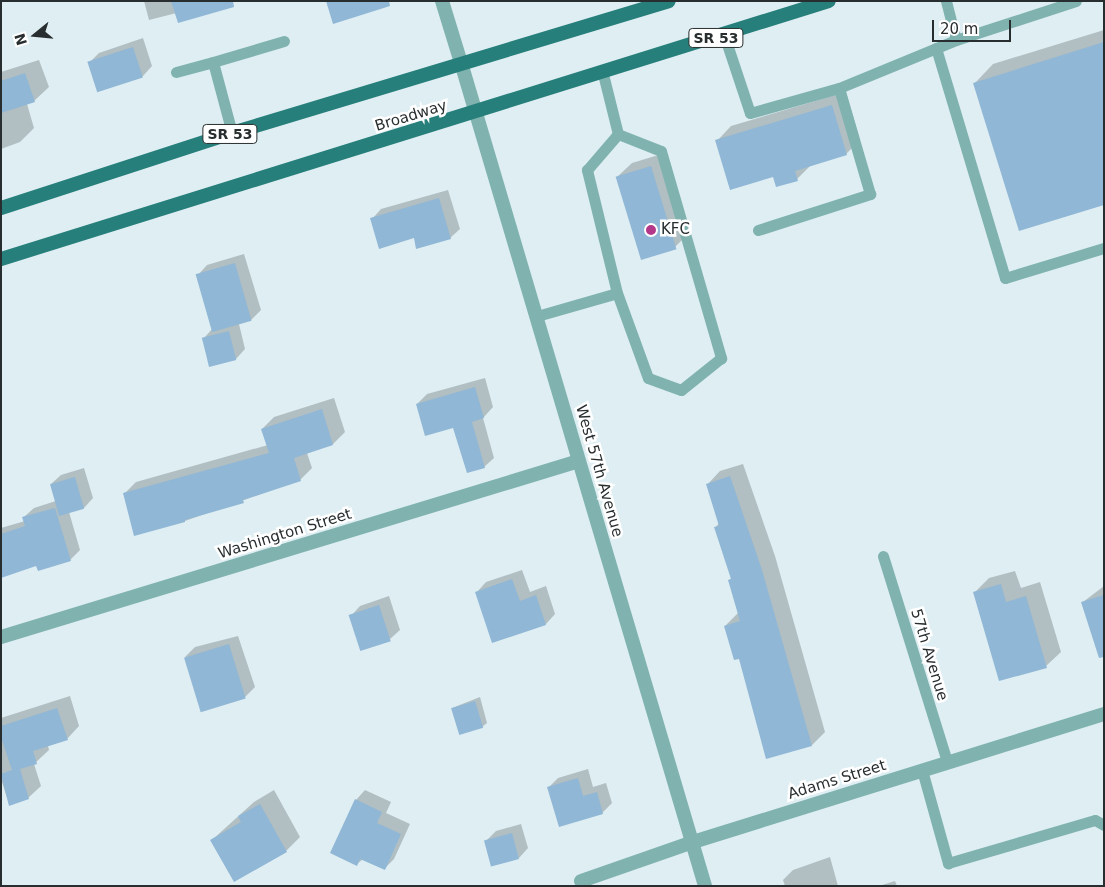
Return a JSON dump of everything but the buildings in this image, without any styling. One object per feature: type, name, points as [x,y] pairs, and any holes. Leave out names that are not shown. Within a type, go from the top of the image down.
[{"type":"main road","name":"SR 53","points":[[1,208],[232,133],[462,66],[668,1]]},
{"type":"main road","name":"Broadway","points":[[1,259],[603,74],[829,1]]},
{"type":"street","name":"West 57th Avenue","points":[[442,1],[705,886]]},
{"type":"street","name":"Washington Street","points":[[1,638],[579,461]]},
{"type":"street","name":"Adams Street","points":[[581,881],[693,842],[1104,714]]},
{"type":"lane","points":[[946,1],[956,40]]},
{"type":"lane","points":[[724,35],[750,113],[839,88],[956,40],[1076,1]]},
{"type":"lane","points":[[176,72],[284,41]]},
{"type":"lane","points":[[936,48],[1005,278],[1104,248]]},
{"type":"lane","points":[[213,62],[232,133]]},
{"type":"lane","points":[[603,74],[618,134]]},
{"type":"lane","points":[[758,230],[870,194],[839,88]]},
{"type":"lane","points":[[618,134],[661,151],[721,358],[681,390],[648,378],[617,293],[587,170],[618,134]]},
{"type":"lane","points":[[537,316],[617,293]]},
{"type":"lane","name":"57th Avenue","points":[[883,556],[947,762]]},
{"type":"lane","points":[[922,770],[948,864],[1095,820],[1104,825]]},
{"type":"place","name":"KFC","points":[[651,230]]}]
